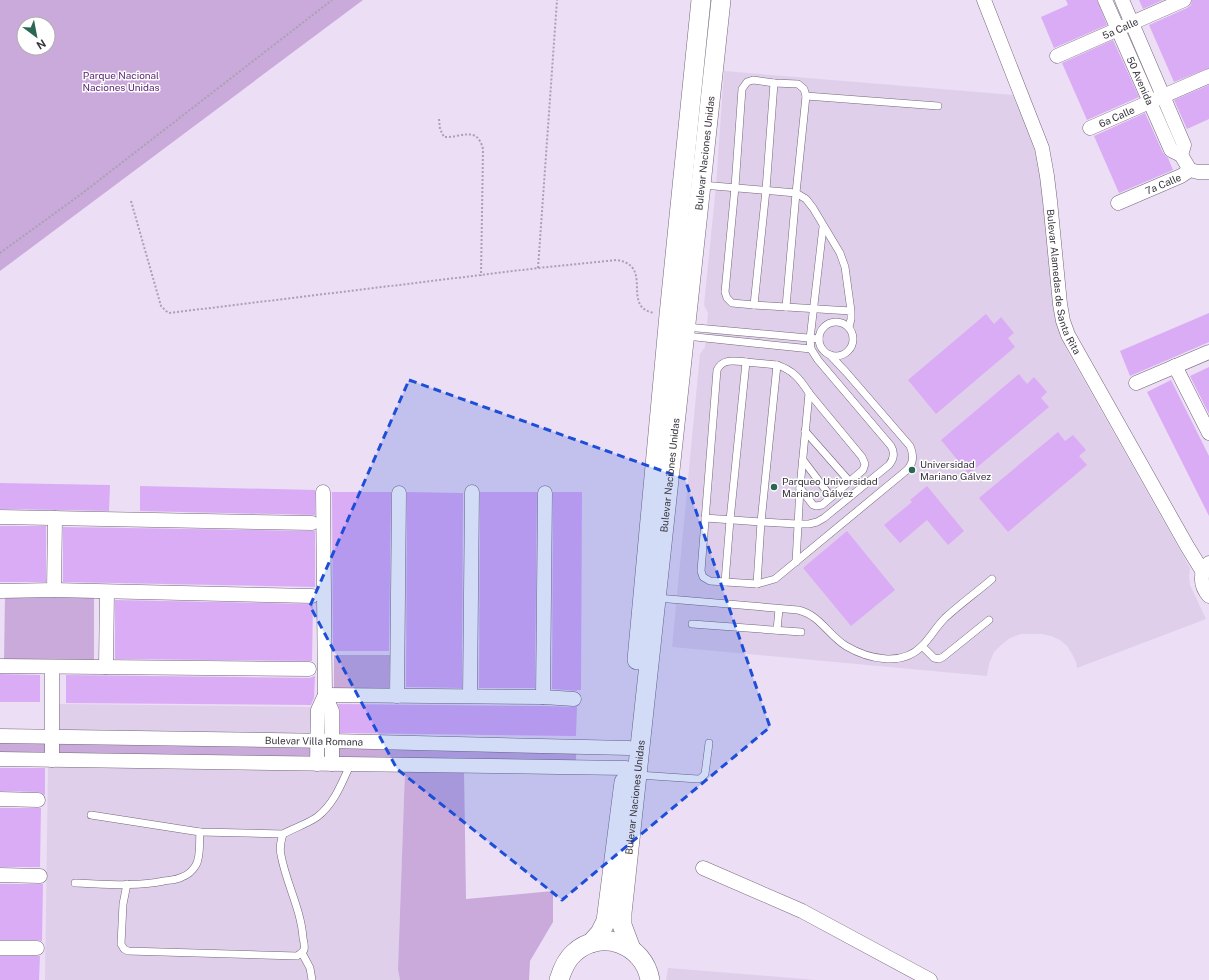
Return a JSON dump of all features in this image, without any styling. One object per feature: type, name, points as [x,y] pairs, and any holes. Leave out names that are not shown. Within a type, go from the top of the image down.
[{"type":"main road","name":"Bulevar Naciones Unidas","points":[[631,949],[622,925],[632,772],[629,748],[669,315],[701,0]]},
{"type":"main road","name":"Bulevar Naciones Unidas","points":[[591,943],[600,934],[606,921],[632,772],[656,598],[721,0]]},
{"type":"main road","points":[[559,980],[562,970],[574,953],[591,943],[602,941],[622,944],[631,949],[642,960],[650,980]]},
{"type":"street","name":"Bulevar Alamedas de Santa Rita","points":[[984,0],[1042,148],[1050,202],[1060,304],[1063,321],[1068,335],[1187,546],[1206,567]]},
{"type":"street","name":"50 Avenida","points":[[1105,0],[1118,29],[1157,99]]},
{"type":"street","name":"50 Avenida","points":[[1122,0],[1132,23],[1172,150],[1181,155],[1190,170]]},
{"type":"street","name":"5a Calle","points":[[1057,56],[1184,0]]},
{"type":"street","name":"6a Calle","points":[[1090,128],[1209,76]]},
{"type":"street","name":"7a Calle","points":[[1118,203],[1181,176],[1190,170],[1198,172],[1208,171]]},
{"type":"street","points":[[1136,383],[1209,352]]},
{"type":"street","points":[[1175,366],[1209,433]]},
{"type":"street","points":[[323,492],[325,695],[332,711],[332,764]]},
{"type":"street","points":[[470,696],[472,492]]},
{"type":"street","points":[[397,696],[399,493]]},
{"type":"street","points":[[543,697],[545,493]]},
{"type":"street","points":[[0,517],[312,523]]},
{"type":"street","points":[[54,590],[55,518]]},
{"type":"street","points":[[1187,546],[1209,558]]},
{"type":"street","points":[[1206,567],[1201,579],[1202,586],[1209,596]]},
{"type":"street","points":[[0,590],[312,596]]},
{"type":"street","points":[[106,667],[107,592]]},
{"type":"street","points":[[0,666],[309,670]]},
{"type":"street","points":[[52,667],[52,760]]},
{"type":"street","points":[[325,695],[543,697],[574,699]]},
{"type":"street","points":[[317,764],[318,710],[325,695]]},
{"type":"street","name":"Bulevar Villa Romana","points":[[0,736],[332,741],[629,748]]},
{"type":"street","points":[[0,759],[350,764],[632,772]]},
{"type":"street","points":[[0,799],[38,800]]},
{"type":"street","points":[[703,868],[802,911],[930,980]]},
{"type":"street","points":[[0,875],[40,876]]},
{"type":"street","points":[[0,948],[37,948]]},
{"type":"lane","points":[[786,307],[806,96],[804,89],[798,84],[753,80],[746,82],[742,89],[735,187],[725,292],[727,298],[732,303],[754,305],[814,309],[851,311]]},
{"type":"lane","points":[[754,305],[766,190],[774,82]]},
{"type":"lane","points":[[806,96],[938,106]]},
{"type":"lane","points":[[701,185],[796,193],[806,199],[840,253],[845,267],[851,311],[849,327]]},
{"type":"lane","points":[[705,518],[797,524],[817,522],[824,518],[889,465],[893,459],[894,455],[891,446],[818,360],[811,349],[810,339],[823,227]]},
{"type":"lane","points":[[800,488],[811,503],[816,506],[822,505],[863,470],[865,464],[864,460],[795,374],[787,368],[777,365],[746,362],[730,361],[722,363],[718,370],[701,574],[710,581],[757,584],[774,579],[910,467],[913,459],[910,446],[846,372],[821,347],[819,339],[824,326],[829,323],[840,322],[849,327],[852,332],[852,343],[850,348],[841,355],[830,355]]},
{"type":"lane","points":[[685,331],[819,339]]},
{"type":"lane","points":[[685,331],[811,349]]},
{"type":"lane","points":[[725,582],[746,362]]},
{"type":"lane","points":[[757,584],[761,522],[777,365]]},
{"type":"lane","points":[[796,562],[797,524],[809,393]]},
{"type":"lane","points":[[806,431],[850,482]]},
{"type":"lane","points":[[803,460],[831,497]]},
{"type":"lane","points":[[656,598],[779,608],[806,612],[814,617],[844,645],[859,653],[881,659],[898,658],[913,654],[922,646],[945,618],[992,579]]},
{"type":"lane","points":[[777,630],[779,608]]},
{"type":"lane","points":[[922,646],[934,658],[939,659],[989,620]]},
{"type":"lane","points":[[692,624],[801,632]]},
{"type":"lane","points":[[632,772],[698,779],[701,778],[705,774],[709,743]]},
{"type":"lane","points":[[91,815],[200,832],[283,834],[317,817],[323,811],[340,787],[350,764]]},
{"type":"lane","points":[[75,883],[126,884],[162,882],[177,879],[188,873],[196,864],[198,858],[200,832]]},
{"type":"lane","points":[[126,884],[123,904],[121,944],[124,949],[128,951],[297,956],[302,953],[304,948],[303,929],[280,853],[283,834]]},
{"type":"lane","points":[[302,953],[310,968],[312,980]]},
{"type":"path","points":[[0,253],[80,195],[332,0]]},
{"type":"path","points":[[538,268],[557,0]]},
{"type":"path","points":[[439,119],[440,129],[444,137],[465,134],[472,135],[478,137],[482,143],[481,276]]},
{"type":"path","points":[[131,201],[161,306],[169,313],[538,268],[617,260],[623,261],[630,265],[636,276],[638,298],[641,305],[646,310],[654,314],[669,315]]},
{"type":"highlighted area","points":[[409,380],[685,479],[770,727],[562,900],[397,769],[310,606]]},
{"type":"shaded area","name":"Universidad Mariano Gálvez","points":[[724,71],[1013,95],[1038,159],[1058,326],[1062,339],[1190,568],[1190,585],[1206,619],[1077,668],[1072,654],[1067,646],[1060,640],[1042,634],[1021,634],[1010,638],[994,652],[989,664],[987,676],[672,647],[700,354],[705,347],[708,313],[704,305],[716,186]]},
{"type":"shaded area","points":[[59,704],[315,707],[315,741],[58,737]]},
{"type":"shaded area","points":[[48,767],[405,770],[398,969],[400,980],[45,980]]},
{"type":"shaded area","points":[[668,968],[816,980],[666,980]]},
{"type":"green space","name":"Parque Nacional Naciones Unidas","points":[[0,0],[363,0],[0,271]]},
{"type":"green space","points":[[5,596],[94,596],[94,664],[4,663]]},
{"type":"green space","points":[[334,655],[390,655],[389,689],[334,689]]},
{"type":"green space","points":[[0,736],[577,747],[575,768],[0,759]]},
{"type":"green space","points":[[405,770],[464,770],[466,899],[553,891],[553,922],[530,961],[529,980],[400,980],[398,969]]},
{"type":"building","points":[[1066,0],[1097,0],[1107,25],[1054,48],[1041,17],[1068,5]]},
{"type":"building","points":[[1139,0],[1163,0],[1143,9]]},
{"type":"building","points":[[1192,0],[1209,0],[1209,68],[1174,82],[1149,25],[1187,8],[1191,5]]},
{"type":"building","points":[[1113,40],[1139,97],[1087,120],[1062,63]]},
{"type":"building","points":[[1209,85],[1209,119],[1187,129],[1174,100]]},
{"type":"building","points":[[1145,113],[1163,153],[1168,158],[1173,170],[1119,193],[1094,136]]},
{"type":"building","points":[[1209,313],[1209,342],[1130,376],[1120,351]]},
{"type":"building","points":[[986,314],[994,324],[1001,317],[1014,333],[1008,338],[1015,347],[936,414],[908,380]]},
{"type":"building","points":[[1209,367],[1209,414],[1190,376]]},
{"type":"building","points":[[1019,374],[1027,384],[1034,377],[1047,392],[1041,398],[1049,407],[969,474],[941,440]]},
{"type":"building","points":[[1171,380],[1209,456],[1209,516],[1147,392]]},
{"type":"building","points":[[1058,432],[1065,441],[1073,435],[1086,450],[1079,456],[1087,465],[1008,532],[979,498]]},
{"type":"building","points":[[0,483],[110,485],[109,511],[0,509]]},
{"type":"building","points":[[140,486],[315,490],[315,515],[140,511]]},
{"type":"building","points":[[927,486],[964,531],[948,545],[927,520],[900,543],[884,525],[912,502],[910,500]]},
{"type":"building","points":[[332,492],[391,492],[389,651],[333,651]]},
{"type":"building","points":[[407,492],[463,493],[462,688],[406,687]]},
{"type":"building","points":[[480,492],[537,492],[535,688],[479,688]]},
{"type":"building","points":[[553,492],[582,492],[581,690],[577,691],[552,689]]},
{"type":"building","points":[[0,526],[46,526],[46,582],[0,582]]},
{"type":"building","points":[[63,527],[315,531],[315,587],[63,582]]},
{"type":"building","points":[[847,531],[895,590],[851,626],[803,568]]},
{"type":"building","points":[[115,600],[313,604],[312,661],[115,659]]},
{"type":"building","points":[[0,674],[40,675],[40,702],[0,702]]},
{"type":"building","points":[[66,675],[309,678],[315,676],[314,698],[311,705],[66,703]]},
{"type":"building","points":[[338,704],[577,707],[576,736],[340,733],[340,711]]},
{"type":"building","points":[[0,768],[45,768],[45,795],[38,792],[0,791]]},
{"type":"building","points":[[0,808],[41,808],[40,867],[0,867]]},
{"type":"building","points":[[0,884],[43,884],[42,941],[0,940]]},
{"type":"building","points":[[0,956],[40,956],[39,980],[0,980]]},
{"type":"place","name":"Universidad Mariano Gálvez","points":[[912,470]]},
{"type":"place","name":"Parqueo Universidad Mariano Gálvez","points":[[774,487]]}]
